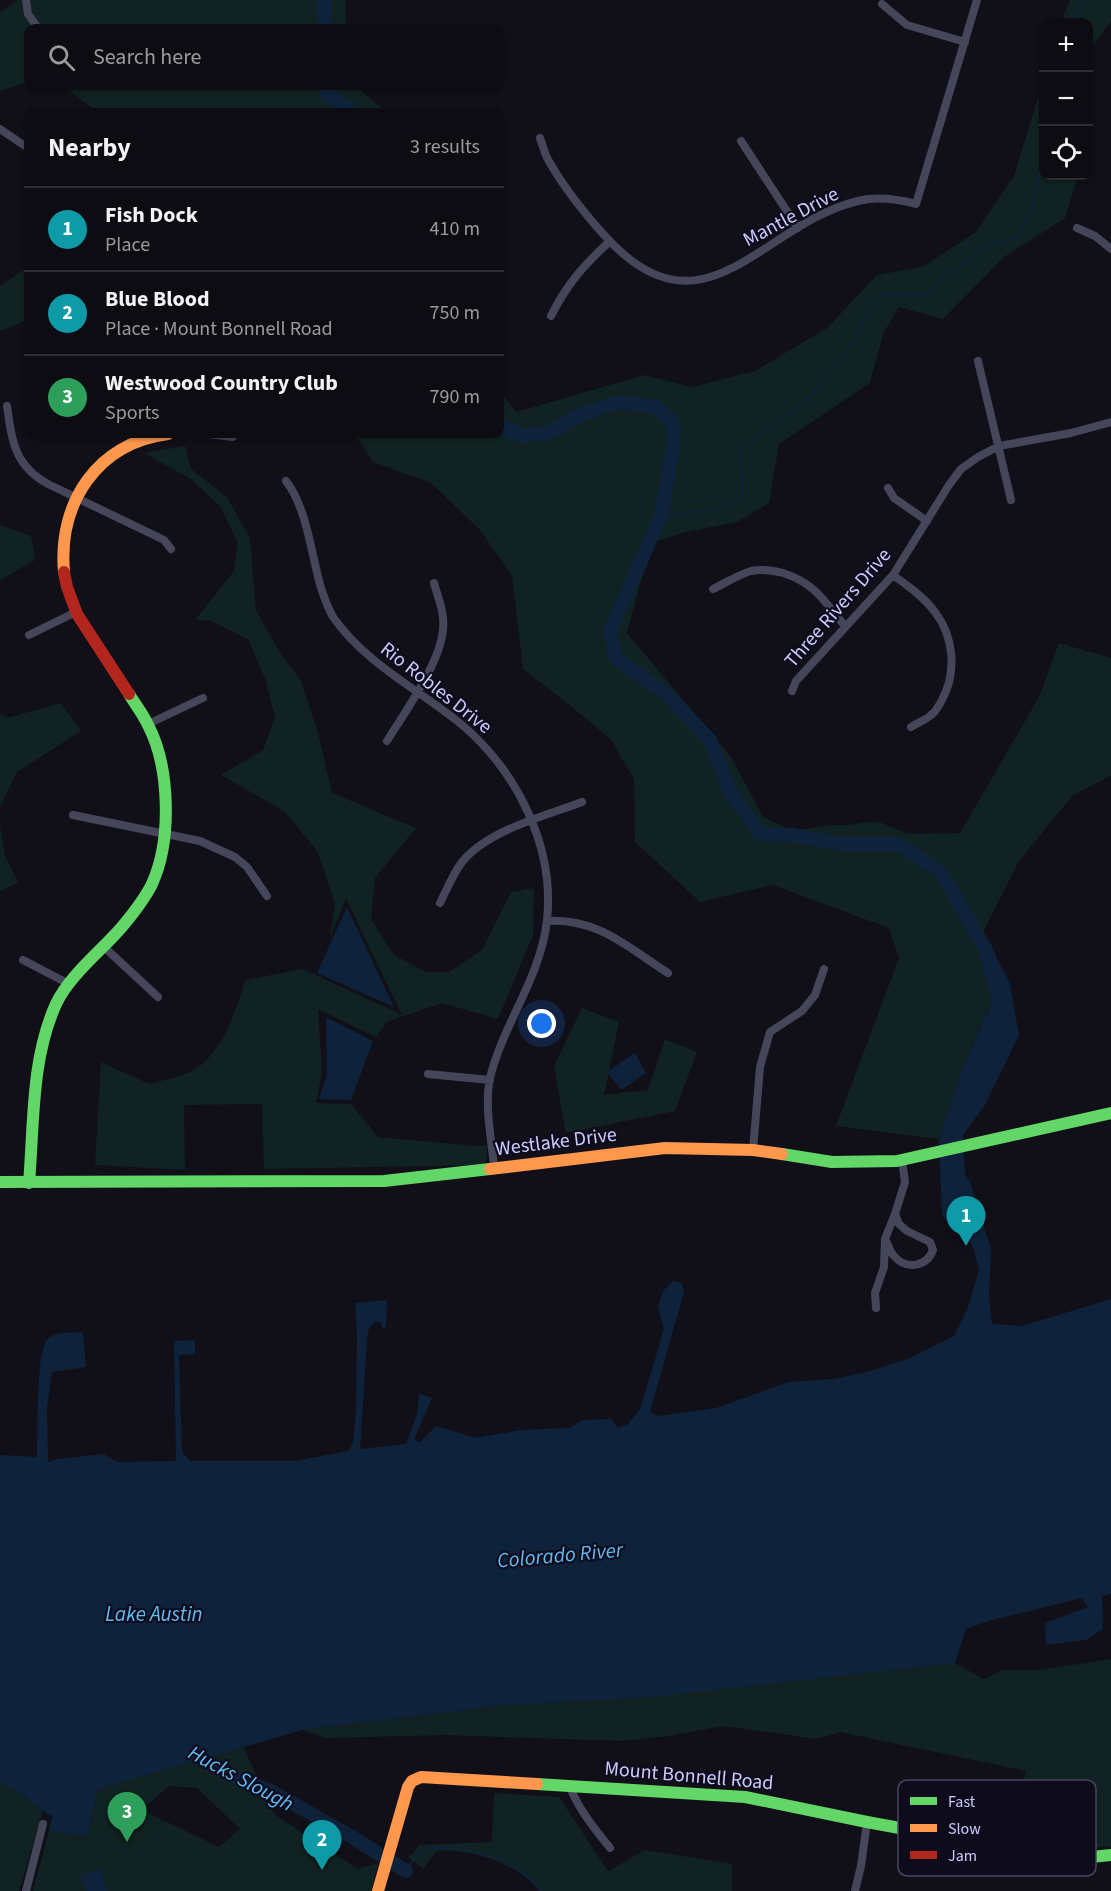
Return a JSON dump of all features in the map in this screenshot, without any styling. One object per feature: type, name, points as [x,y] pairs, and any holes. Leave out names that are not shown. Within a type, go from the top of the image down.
[{"type":"street","points":[[26,0],[28,14],[35,24]]},
{"type":"street","name":"Mantle Drive","points":[[540,138],[549,162],[587,215],[610,241],[639,267],[666,278],[701,280],[711,278],[729,270],[798,228],[846,205],[859,201],[887,199],[916,204],[977,0]]},
{"type":"street","points":[[882,4],[907,24],[965,42]]},
{"type":"street","points":[[0,129],[24,145]]},
{"type":"street","points":[[741,141],[798,228]]},
{"type":"street","points":[[1077,228],[1095,236],[1111,249]]},
{"type":"street","points":[[551,316],[578,272],[610,241]]},
{"type":"street","points":[[978,361],[1011,500]]},
{"type":"street","points":[[7,406],[12,442],[24,465],[42,481],[164,540],[171,549]]},
{"type":"street","name":"Three Rivers Drive","points":[[792,691],[796,681],[893,575],[962,469],[999,446],[1071,433],[1111,422]]},
{"type":"street","points":[[29,1183],[38,1068],[43,1043],[57,1002],[69,984],[134,912],[152,882],[164,833],[167,794],[161,756],[148,724],[76,612],[64,576],[62,548],[66,526],[76,497],[98,468],[133,438]]},
{"type":"street","name":"Rio Robles Drive","points":[[286,481],[303,515],[318,578],[331,614],[348,638],[375,662],[462,725],[488,750],[513,783],[532,821],[540,845],[545,870],[547,921],[534,970],[496,1059],[490,1080],[490,1126],[494,1168]]},
{"type":"street","points":[[888,488],[894,498],[927,520]]},
{"type":"street","points":[[713,589],[748,572],[774,571],[800,579],[814,589],[845,626]]},
{"type":"street","points":[[893,575],[927,602],[937,614],[945,628],[952,660],[946,692],[940,703],[932,715],[911,727]]},
{"type":"street","points":[[387,741],[418,693],[442,640],[443,617],[434,584]]},
{"type":"street","points":[[29,635],[76,612]]},
{"type":"street","points":[[148,724],[203,698]]},
{"type":"street","points":[[440,903],[454,874],[470,853],[494,836],[582,802]]},
{"type":"street","points":[[73,815],[200,841],[235,857],[247,867],[267,896]]},
{"type":"street","points":[[547,921],[573,921],[597,928],[668,973]]},
{"type":"street","points":[[104,947],[158,997]]},
{"type":"street","points":[[23,960],[69,984]]},
{"type":"street","points":[[753,1150],[760,1067],[770,1032],[802,1011],[815,995],[824,969]]},
{"type":"street","points":[[428,1074],[490,1080]]},
{"type":"street","name":"Westlake Drive","points":[[0,1182],[384,1181],[665,1148],[753,1150],[832,1162],[902,1160],[1111,1113]]},
{"type":"street","points":[[876,1308],[875,1293],[884,1267],[885,1239],[905,1182],[902,1160]]},
{"type":"street","points":[[885,1239],[894,1257],[908,1265],[923,1263],[930,1258],[933,1250],[930,1242],[907,1231],[899,1224],[895,1214]]},
{"type":"street","name":"Mount Bonnell Road","points":[[379,1887],[408,1787],[417,1778],[569,1785],[745,1797],[898,1828]]},
{"type":"street","points":[[569,1785],[585,1817],[610,1848]]},
{"type":"street","points":[[855,1891],[867,1822]]},
{"type":"street","points":[[26,1891],[43,1824]]},
{"type":"street","name":"Mount Bonnell Road","points":[[1096,1857],[1111,1856]]},
{"type":"green space","points":[[18,0],[345,0],[346,24],[24,24],[24,83],[0,91],[0,12]]},
{"type":"green space","points":[[1070,0],[1111,0],[1111,21],[1093,46],[1093,18],[1063,18]]},
{"type":"green space","points":[[69,90],[360,90],[382,108],[92,108]]},
{"type":"green space","points":[[1039,94],[1039,180],[1077,180],[1065,218],[1004,257],[943,319],[899,307],[883,334],[870,383],[779,444],[769,503],[737,522],[686,532],[657,541],[641,580],[627,633],[731,757],[763,817],[784,827],[799,830],[869,822],[882,823],[905,833],[960,833],[1039,697],[1059,643],[1111,658],[1111,775],[1072,796],[1019,861],[983,932],[980,956],[992,1001],[964,1064],[939,1139],[836,1126],[899,958],[889,928],[773,885],[700,902],[635,842],[634,779],[611,740],[523,669],[512,576],[480,530],[431,483],[373,462],[358,438],[504,438],[504,397],[517,412],[644,375],[692,387],[755,371],[827,328],[877,275],[922,267],[976,232],[1014,176]]},
{"type":"green space","points":[[24,270],[24,322],[0,331],[0,286]]},
{"type":"green space","points":[[185,446],[191,469],[227,497],[250,538],[256,610],[279,651],[301,681],[318,733],[332,793],[416,828],[375,878],[371,919],[394,955],[426,972],[449,972],[482,950],[511,892],[534,888],[533,935],[498,1019],[442,1003],[388,1021],[376,1037],[318,1009],[322,1073],[316,1103],[351,1104],[378,1137],[475,1146],[487,1145],[487,1158],[483,1165],[264,1169],[262,1104],[184,1105],[185,1170],[95,1165],[101,1062],[149,1084],[193,1071],[206,1060],[222,1040],[245,980],[303,969],[402,1015],[346,899],[330,938],[335,904],[318,852],[284,811],[221,775],[263,750],[275,717],[266,681],[248,639],[212,621],[195,620],[234,571],[238,543],[220,506],[191,479],[144,453]]},
{"type":"green space","points":[[0,525],[31,536],[35,560],[0,580]]},
{"type":"green space","points":[[61,703],[81,731],[17,772],[0,807],[0,714],[7,718]]},
{"type":"green space","points":[[0,826],[5,856],[18,882],[0,891]]},
{"type":"green space","points":[[582,1008],[619,1022],[604,1095],[648,1090],[665,1039],[697,1052],[675,1111],[566,1133],[554,1066]]},
{"type":"green space","points":[[1111,1659],[1111,1846],[1096,1848],[1096,1780],[1024,1780],[1026,1771],[840,1732],[817,1739],[724,1726],[623,1741],[443,1735],[326,1738],[302,1730],[507,1705],[645,1697],[955,1663],[984,1679],[1002,1670],[1039,1670]]},
{"type":"green space","points":[[243,1746],[274,1814],[358,1869],[378,1863],[371,1891],[33,1891],[49,1831],[87,1837],[98,1789]],"holes":[[[169,1786],[197,1788],[240,1829],[219,1847],[142,1810]]]},
{"type":"green space","points":[[0,1784],[10,1786],[43,1811],[19,1891],[0,1891]]},
{"type":"green space","points":[[494,1793],[559,1797],[608,1871],[645,1850],[732,1864],[732,1891],[540,1891],[514,1869],[482,1856],[459,1851],[437,1851],[423,1869],[407,1856],[413,1854],[419,1845],[492,1842]]},
{"type":"water","points":[[347,907],[394,1007],[317,973]]},
{"type":"water","name":"Lake Austin","points":[[983,932],[1010,983],[1019,1035],[985,1105],[963,1135],[965,1174],[970,1182],[991,1249],[989,1296],[992,1324],[1022,1326],[1111,1299],[1111,1594],[1102,1596],[1103,1629],[1086,1640],[1046,1645],[1045,1623],[1088,1607],[1082,1598],[988,1621],[966,1629],[955,1663],[653,1697],[507,1705],[302,1730],[98,1789],[87,1837],[49,1831],[52,1816],[14,1789],[0,1784],[0,1455],[37,1457],[39,1376],[43,1347],[50,1337],[83,1332],[86,1367],[52,1372],[47,1408],[48,1462],[104,1454],[117,1462],[176,1461],[174,1341],[195,1340],[195,1354],[179,1355],[182,1452],[190,1461],[295,1461],[348,1451],[353,1443],[356,1410],[355,1303],[387,1300],[386,1327],[382,1328],[381,1322],[375,1322],[369,1328],[360,1449],[406,1444],[417,1414],[419,1394],[432,1398],[414,1440],[420,1442],[436,1426],[476,1438],[521,1430],[570,1428],[582,1420],[611,1419],[618,1428],[628,1424],[640,1409],[664,1329],[658,1306],[664,1290],[673,1281],[682,1283],[684,1292],[650,1412],[659,1416],[716,1408],[789,1382],[833,1379],[863,1373],[908,1359],[954,1336],[967,1310],[979,1270],[974,1250],[965,1234],[951,1230],[942,1214],[939,1139],[964,1064],[992,1002],[980,956]]},
{"type":"water","points":[[326,1017],[373,1041],[351,1100],[319,1099],[327,1074]]},
{"type":"water","points":[[635,1053],[646,1073],[621,1090],[607,1072]]},
{"type":"water","points":[[100,1869],[107,1891],[86,1891],[81,1876]]},
{"type":"waterway","points":[[324,0],[325,24]]},
{"type":"waterway","points":[[1075,18],[1085,0]]},
{"type":"waterway","points":[[327,90],[327,93],[346,108]]},
{"type":"waterway","points":[[660,518],[718,508],[742,497],[739,451],[809,399],[828,372],[842,359],[874,302],[884,294],[925,295],[985,246],[1018,237],[1031,212],[1039,177]]},
{"type":"waterway","points":[[504,427],[521,436],[549,433],[575,417],[617,402],[656,407],[674,424],[673,450],[660,518],[610,631],[616,658],[665,693],[710,740],[731,793],[760,834],[792,835],[842,844],[898,844],[941,872],[989,957]]},
{"type":"waterway","name":"Hucks Slough","points":[[185,1750],[231,1776],[271,1791],[406,1871]]},
{"type":"waterway","name":"Hucks Slough","points":[[406,1871],[417,1854],[434,1848],[455,1848],[505,1860],[536,1884],[541,1891]]},
{"type":"traffic: fast","points":[[29,1183],[38,1069],[48,1025],[56,1004],[77,974],[121,928],[142,902],[152,884],[163,846],[166,804],[161,761],[148,725],[129,694]]},
{"type":"traffic: fast","points":[[782,1154],[832,1162],[897,1161],[1111,1113]]},
{"type":"traffic: fast","points":[[0,1182],[384,1181],[490,1169]]},
{"type":"traffic: fast","points":[[537,1784],[745,1797],[898,1828]]},
{"type":"traffic: fast","points":[[1096,1857],[1111,1855]]},
{"type":"traffic: slow","points":[[64,572],[64,547],[68,523],[76,500],[87,480],[102,463],[121,450],[151,438]]},
{"type":"traffic: slow","points":[[490,1169],[665,1148],[753,1150],[782,1154]]},
{"type":"traffic: slow","points":[[378,1891],[408,1787],[412,1781],[421,1777],[537,1784]]},
{"type":"traffic: jam","points":[[64,572],[77,614],[129,694]]},
{"type":"place","name":"Fish Dock","points":[[966,1246]]},
{"type":"place","name":"Westwood Country Club","points":[[127,1842]]},
{"type":"place","name":"Blue Blood","points":[[322,1870]]},
{"type":"water label","name":"Colorado River","points":[[560,1555]]}]
